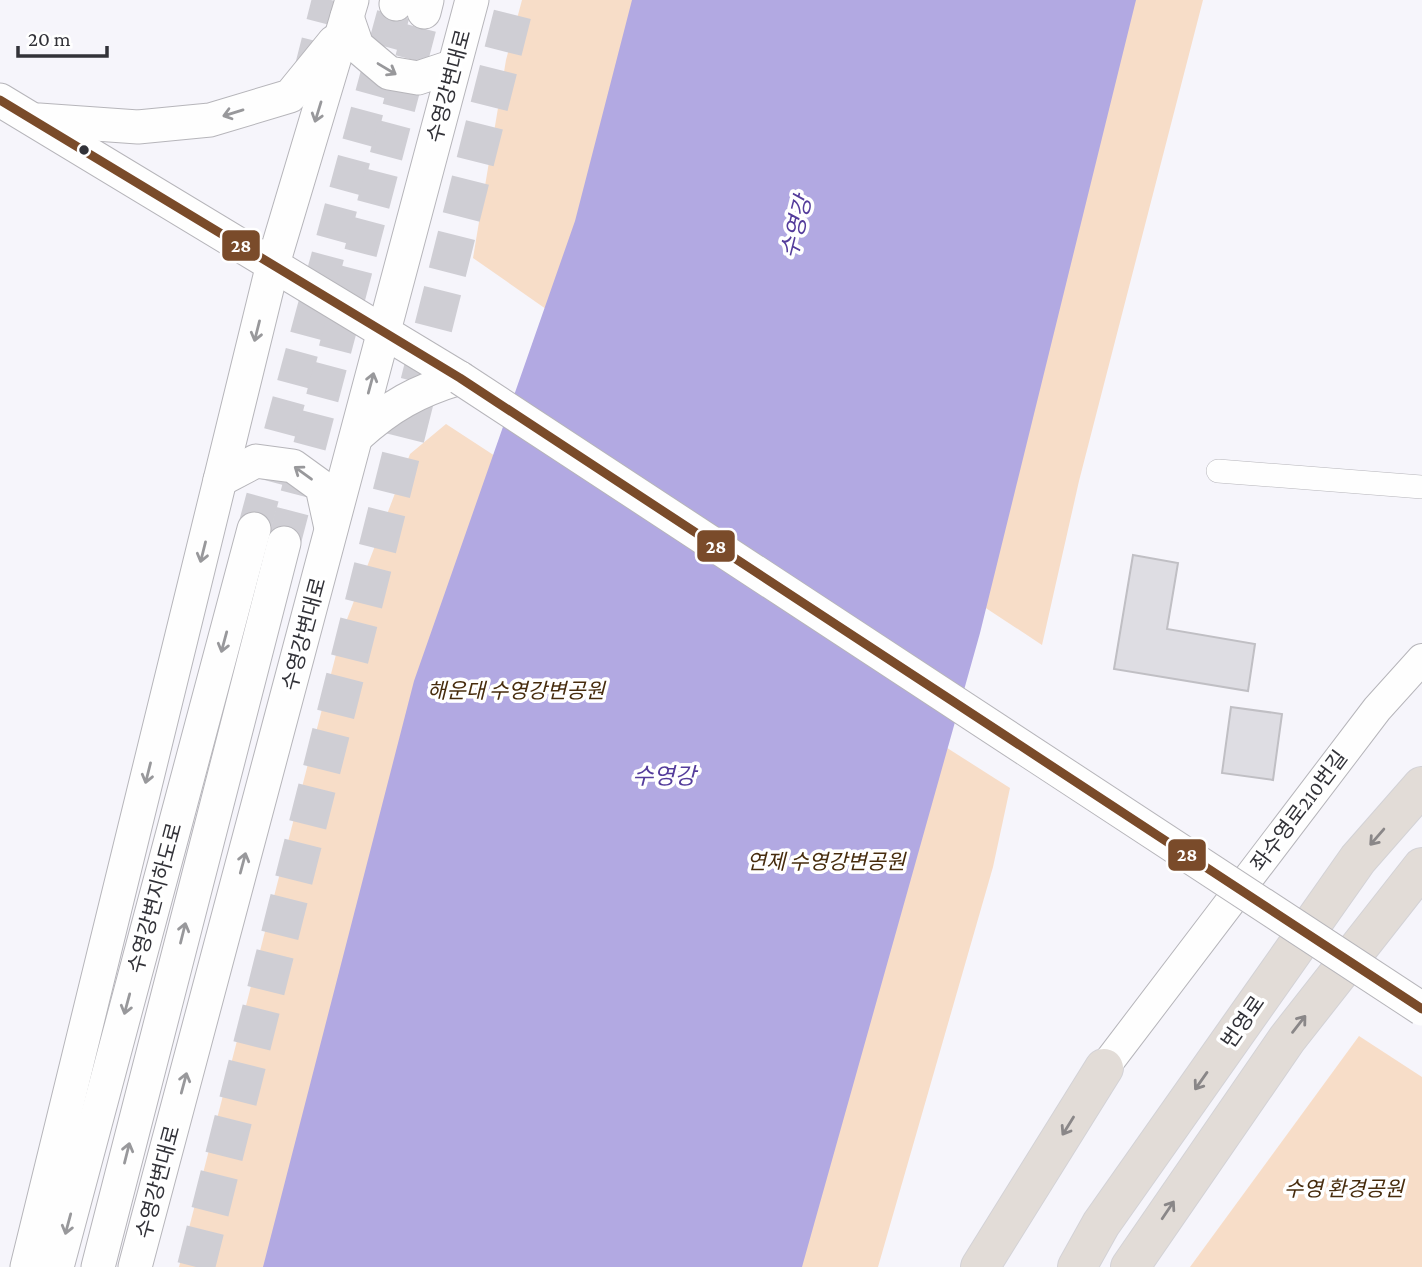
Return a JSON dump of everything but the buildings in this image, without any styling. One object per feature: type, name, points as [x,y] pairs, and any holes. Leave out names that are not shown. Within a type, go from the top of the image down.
[{"type":"highway","name":"번영로","points":[[1077,1267],[1101,1224],[1358,859],[1422,786]]},
{"type":"highway","points":[[1130,1267],[1287,1039],[1422,867]]},
{"type":"highway","points":[[980,1267],[1104,1068]]},
{"type":"main road","name":"수영강변대로","points":[[135,1267],[472,0]]},
{"type":"main road","points":[[347,17],[357,46],[389,73],[418,78],[454,66]]},
{"type":"main road","points":[[34,120],[138,127],[210,120],[290,96],[347,17]]},
{"type":"main road","points":[[27,1267],[273,264],[347,17]]},
{"type":"main road","points":[[0,100],[460,378],[1422,1009]]},
{"type":"main road","points":[[357,436],[384,412],[429,387],[460,378]]},
{"type":"main road","points":[[220,480],[256,461],[293,466],[322,487],[332,531]]},
{"type":"main road","name":"수영강변지하도로","points":[[57,1267],[254,529]]},
{"type":"main road","name":"수영강변지하도로","points":[[98,1267],[284,543]]},
{"type":"street","points":[[1218,471],[1422,487]]},
{"type":"street","name":"좌수영로210번길","points":[[1104,1068],[1377,709],[1422,659]]},
{"type":"green space","points":[[522,0],[1203,0],[1079,481],[1042,645],[778,471],[473,258],[506,60]]},
{"type":"green space","points":[[446,424],[1010,788],[993,867],[878,1267],[179,1267],[341,635],[410,454]]},
{"type":"green space","name":"수영 환경공원","points":[[1359,1036],[1422,1077],[1422,1267],[1190,1267]]},
{"type":"water","name":"수영강","points":[[632,0],[1136,0],[980,633],[802,1267],[263,1267],[414,681],[575,221]]},
{"type":"tunnel","points":[[311,79],[331,0]]},
{"type":"tunnel","points":[[196,1267],[516,0]]},
{"type":"tunnel","points":[[254,529],[396,4]]},
{"type":"tunnel","points":[[284,543],[424,12]]},
{"type":"transit line","name":"28","points":[[0,100],[460,378],[1422,1009]]},
{"type":"park label","name":"해운대 수영강변공원","points":[[516,691]]},
{"type":"park label","name":"연제 수영강변공원","points":[[826,862]]}]
